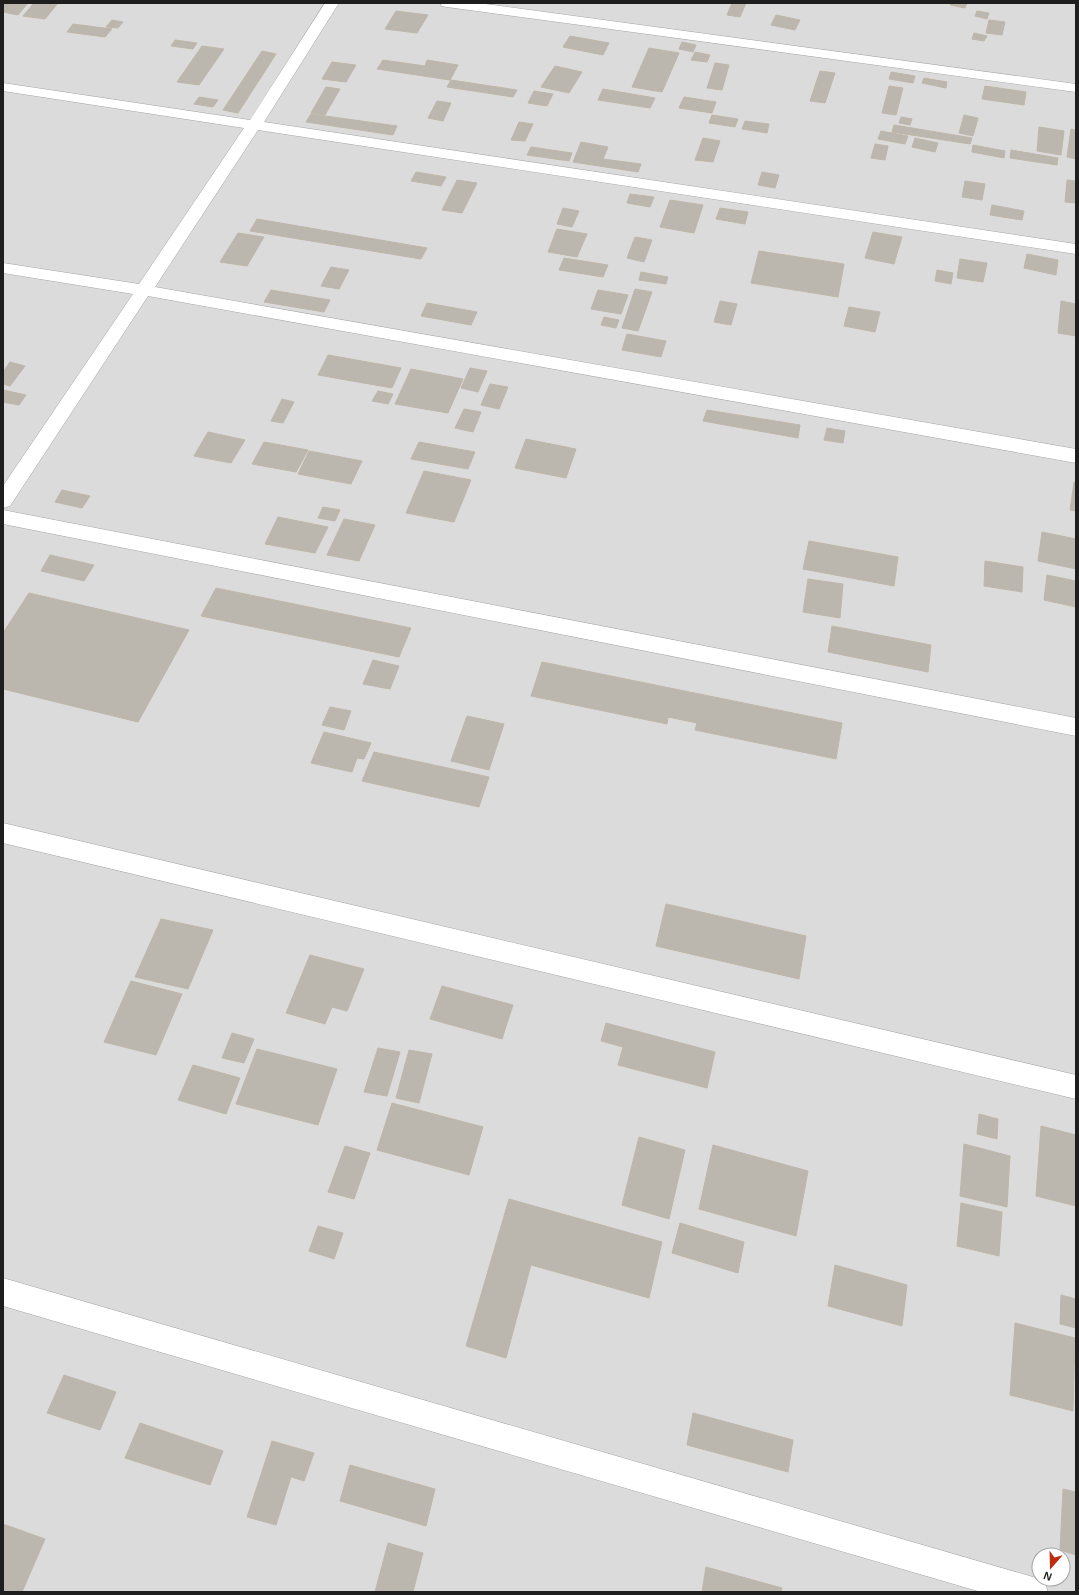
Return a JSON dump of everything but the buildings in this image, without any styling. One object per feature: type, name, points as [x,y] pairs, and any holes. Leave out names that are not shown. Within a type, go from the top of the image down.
[{"type":"street","points":[[3,501],[254,125],[332,3]]},
{"type":"street","points":[[447,3],[1076,88]]},
{"type":"street","points":[[3,87],[1076,249]]},
{"type":"street","points":[[3,268],[143,290],[1076,456]]},
{"type":"street","points":[[3,518],[1076,727]]},
{"type":"street","points":[[3,833],[1076,1087]]},
{"type":"street","points":[[3,1292],[1032,1592]]},
{"type":"shaded area","points":[[3,3],[1076,3],[1076,1592],[3,1592]]}]
